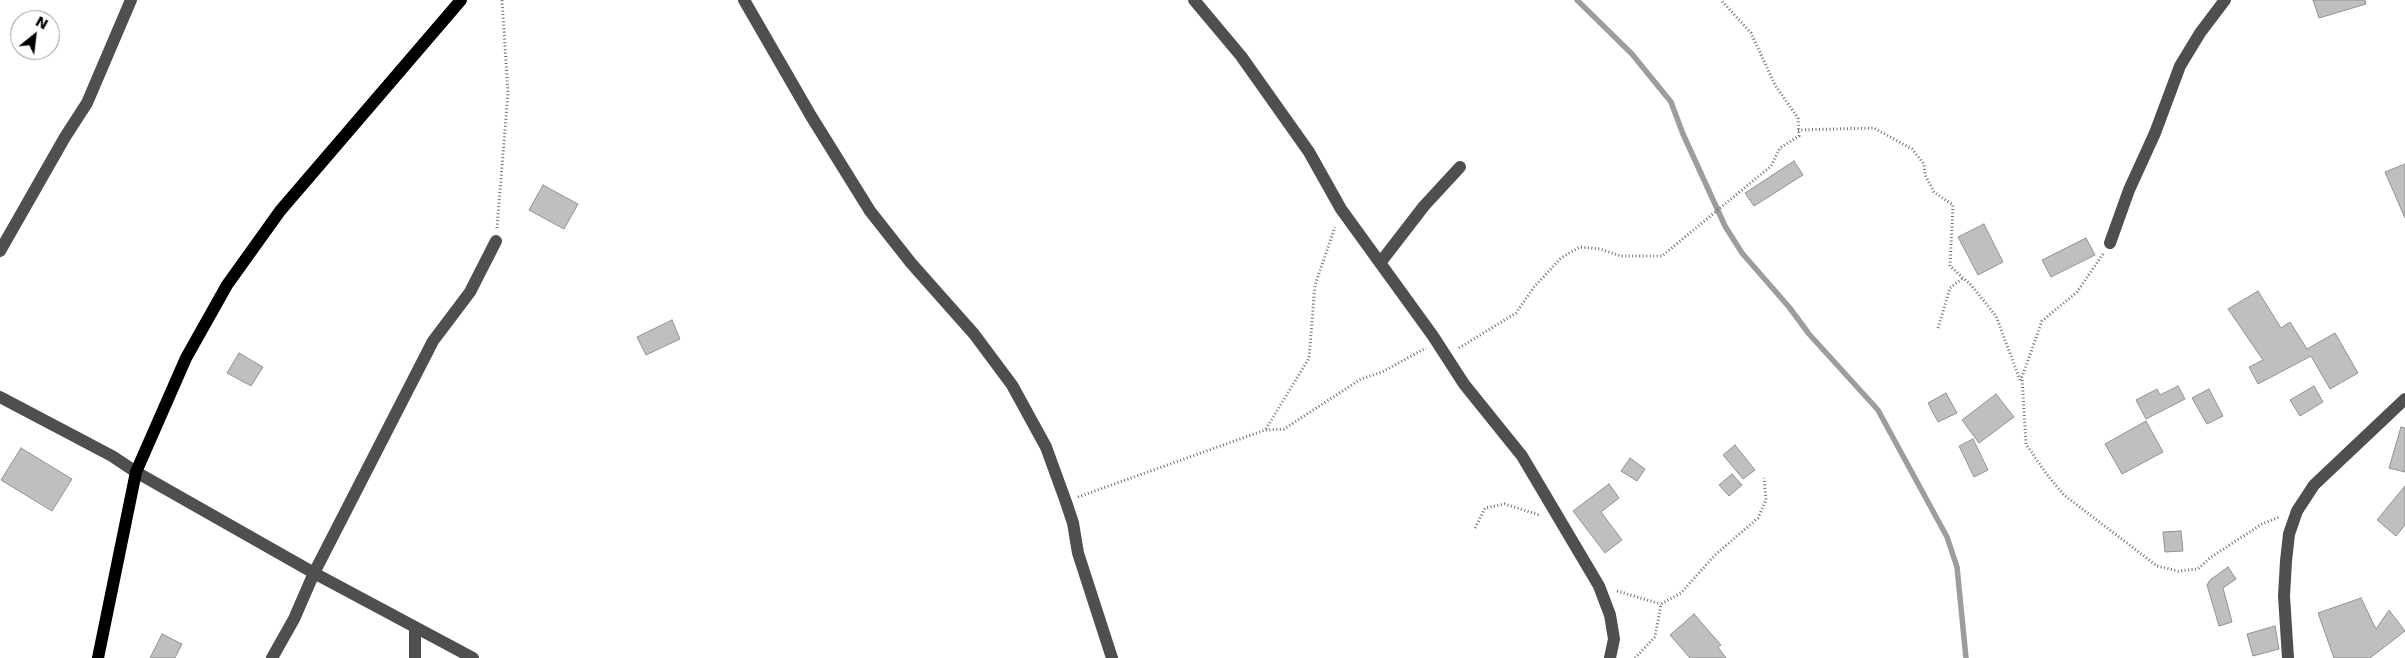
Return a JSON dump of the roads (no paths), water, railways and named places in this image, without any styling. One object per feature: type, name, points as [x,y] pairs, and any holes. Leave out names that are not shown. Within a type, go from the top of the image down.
[{"type":"main road","points":[[98,658],[136,472],[186,358],[227,285],[280,211],[461,0]]},
{"type":"street","points":[[0,251],[65,137],[87,103],[131,0]]},
{"type":"street","points":[[744,0],[811,116],[870,211],[911,263],[974,334],[1012,385],[1046,447],[1066,502],[1078,553],[1112,658]]},
{"type":"street","points":[[1194,0],[1241,56],[1297,136],[1341,210],[1437,342],[1464,384],[1522,456],[1599,586],[1610,615],[1614,639],[1610,658]]},
{"type":"street","points":[[2110,243],[2129,190],[2155,132],[2180,66],[2200,33],[2225,0]]},
{"type":"street","points":[[1380,263],[1424,206],[1460,167]]},
{"type":"street","points":[[272,658],[294,619],[314,574],[433,341],[470,292],[496,241]]},
{"type":"street","points":[[0,397],[112,456],[136,472],[314,574],[473,658]]},
{"type":"street","points":[[2288,658],[2284,596],[2286,561],[2289,534],[2297,511],[2314,486],[2405,399]]},
{"type":"street","points":[[414,658],[415,627]]},
{"type":"waterway","points":[[1577,0],[1632,54],[1671,102],[1683,134],[1725,226],[1742,253],[1789,307],[1809,334],[1878,410],[1947,537],[1957,567],[1966,658]]}]
